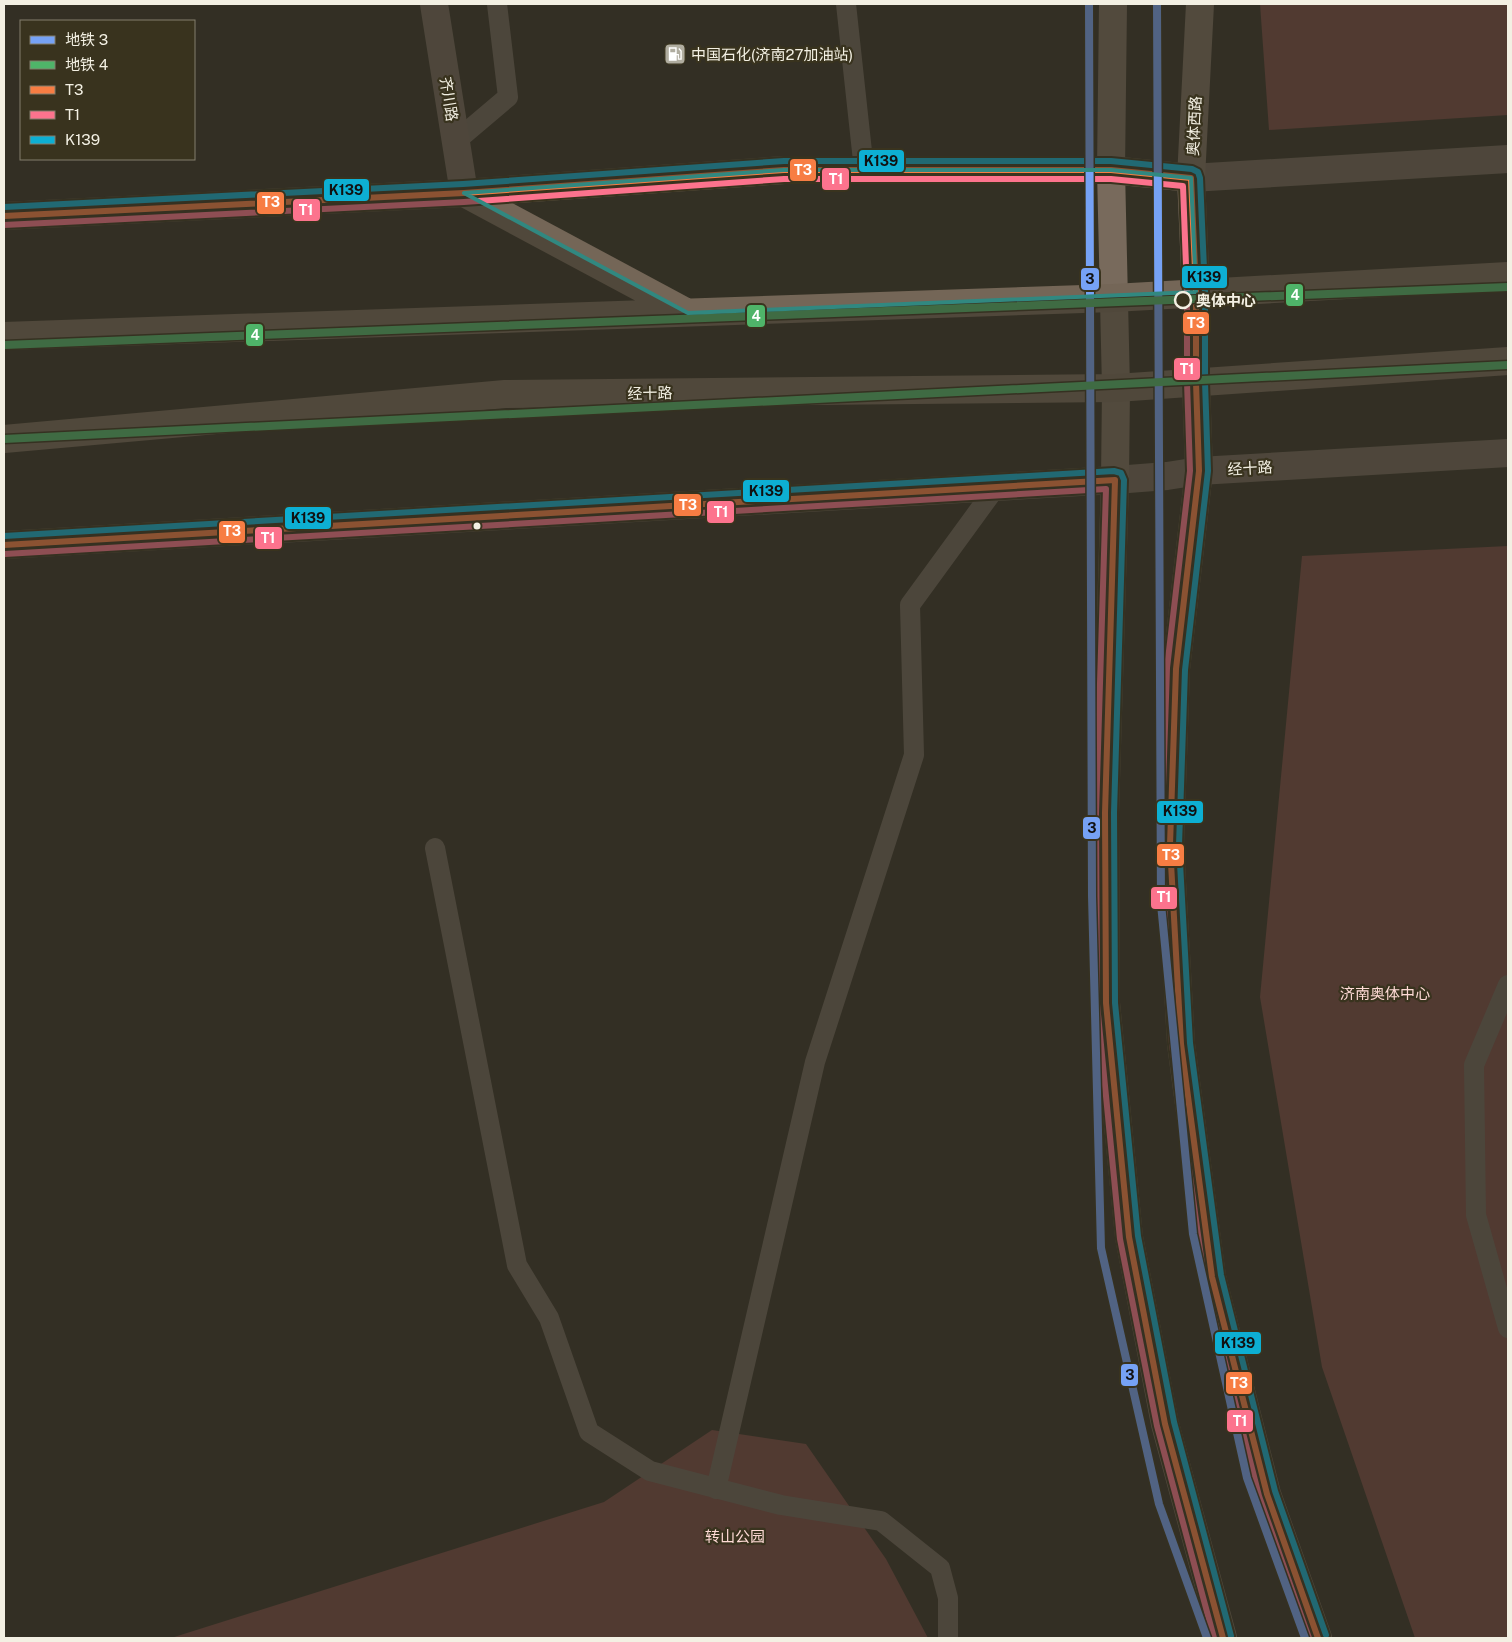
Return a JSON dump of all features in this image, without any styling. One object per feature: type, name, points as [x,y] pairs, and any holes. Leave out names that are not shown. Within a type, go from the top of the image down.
[{"type":"highway","points":[[464,194],[688,313]]},
{"type":"highway","points":[[4,336],[1113,298],[1508,276]]},
{"type":"highway","name":"经十路","points":[[4,439],[506,394],[1116,388],[1508,361]]},
{"type":"main road","name":"齐川路","points":[[434,4],[464,194]]},
{"type":"main road","points":[[1113,4],[1111,170],[1116,388],[1105,813],[1107,1013],[1129,1237],[1165,1424],[1223,1638]]},
{"type":"main road","name":"奥体西路","points":[[1200,4],[1191,178],[1196,292],[1196,382],[1199,471],[1176,669],[1170,836],[1181,1044],[1212,1277],[1267,1494],[1318,1638]]},
{"type":"main road","points":[[4,216],[464,194],[784,170],[1111,170],[1191,178],[1508,159]]},
{"type":"main road","name":"经十路","points":[[4,545],[1115,480],[1167,476],[1199,471],[1508,453]]},
{"type":"lane","points":[[456,141],[508,97],[496,4]]},
{"type":"lane","points":[[846,4],[864,170]]},
{"type":"lane","points":[[716,1489],[815,1062],[914,755],[910,605],[996,487]]},
{"type":"lane","points":[[435,848],[517,1265],[550,1318],[589,1432],[650,1471],[781,1505],[881,1522],[940,1568],[948,1598],[948,1638]]},
{"type":"lane","points":[[1508,985],[1474,1065],[1476,1215],[1508,1328]]},
{"type":"highlighted area","points":[[784,170],[1111,170],[1191,178],[1196,292],[688,313],[464,193]]},
{"type":"green space","points":[[1260,4],[1508,4],[1508,115],[1269,130]]},
{"type":"green space","name":"济南奥体中心","points":[[1508,546],[1508,1638],[1415,1638],[1322,1367],[1260,997],[1302,556]]},
{"type":"green space","name":"转山公园","points":[[712,1430],[806,1444],[886,1559],[928,1638],[171,1638],[604,1502]]},
{"type":"metro line","name":"3","points":[[1089,4],[1092,896],[1101,1248],[1159,1504],[1207,1638]]},
{"type":"metro line","name":"3","points":[[1157,4],[1161,904],[1193,1234],[1247,1478],[1305,1638]]},
{"type":"metro line","name":"4","points":[[4,345],[1508,287]]},
{"type":"metro line","name":"4","points":[[4,439],[1508,365]]},
{"type":"transit line","name":"K139","points":[[4,207],[463,184],[784,161],[1111,161],[1192,169],[1198,172],[1200,178],[1205,292],[1205,382],[1208,471],[1185,670],[1179,845],[1190,1043],[1221,1275],[1275,1491],[1326,1635]]},
{"type":"transit line","name":"T3","points":[[4,216],[464,193],[784,170],[1111,170],[1191,178],[1196,292],[1196,382],[1199,471],[1176,669],[1170,845],[1181,1044],[1212,1277],[1267,1494],[1318,1638]]},
{"type":"transit line","name":"T1","points":[[4,225],[464,202],[784,179],[1111,179],[1183,186],[1190,471],[1167,668],[1161,845],[1172,1044],[1204,1279],[1259,1496],[1309,1638]]},
{"type":"transit line","name":"K139","points":[[4,536],[1114,471],[1121,473],[1124,480],[1114,813],[1115,1003],[1138,1236],[1174,1422],[1231,1636]]},
{"type":"transit line","name":"T3","points":[[4,545],[1115,480],[1105,813],[1106,1003],[1129,1237],[1165,1424],[1223,1638]]},
{"type":"transit line","name":"T1","points":[[5,554],[1106,489],[1096,813],[1097,1004],[1120,1239],[1157,1426],[1214,1638]]},
{"type":"place","name":"中国石化(济南27加油站)","points":[[675,54]]},
{"type":"place","name":"奥体中心","points":[[1183,300]]}]
